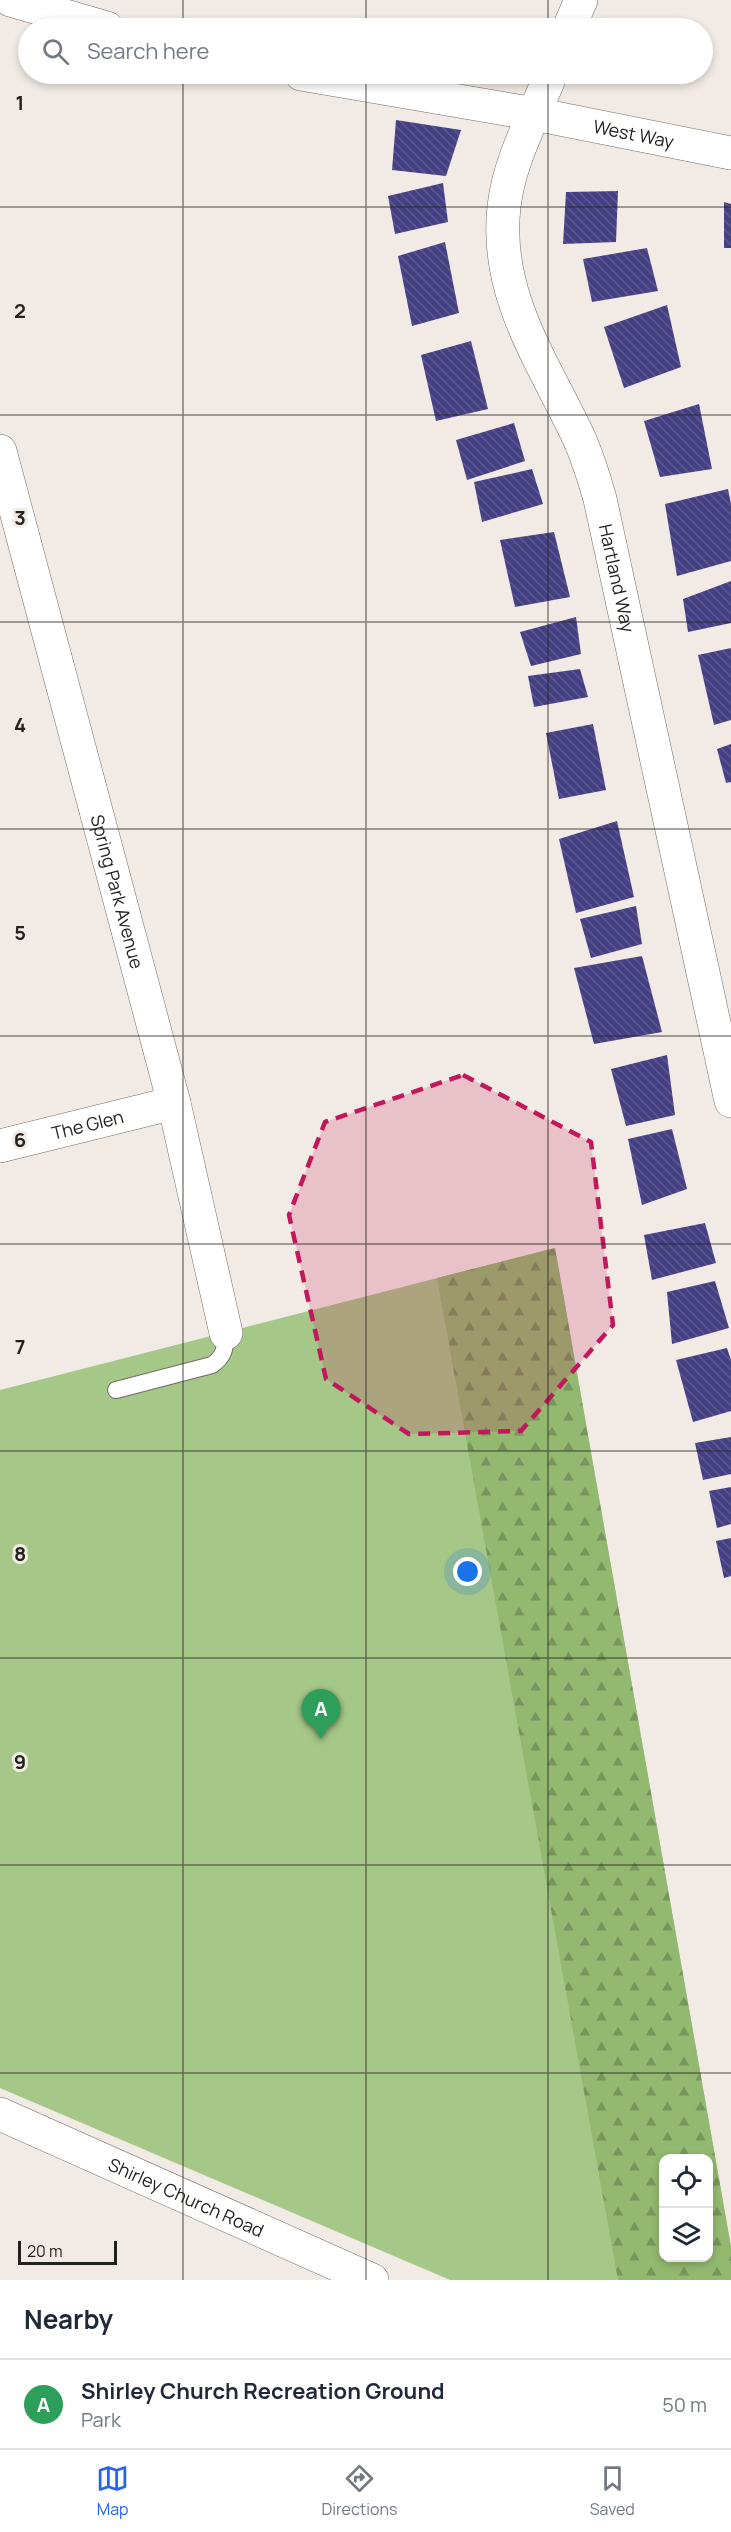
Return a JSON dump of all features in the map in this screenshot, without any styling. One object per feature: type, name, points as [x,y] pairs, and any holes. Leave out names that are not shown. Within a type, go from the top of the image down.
[{"type":"street","points":[[10,0],[72,18]]},
{"type":"street","points":[[573,18],[581,0]]},
{"type":"street","name":"West Way","points":[[359,84],[534,114],[731,153]]},
{"type":"street","name":"Hartland Way","points":[[547,84],[519,148],[504,207],[504,249],[510,291],[539,360],[587,456],[600,499],[731,1101]]},
{"type":"street","name":"Spring Park Avenue","points":[[0,452],[174,1102],[226,1333]]},
{"type":"street","name":"The Glen","points":[[0,1146],[174,1102]]},
{"type":"street","name":"Shirley Church Road","points":[[0,2114],[372,2280]]},
{"type":"lane","points":[[116,1390],[212,1365],[221,1358],[225,1348],[226,1333]]},
{"type":"highlighted area","points":[[463,1075],[591,1142],[613,1325],[521,1431],[409,1434],[326,1379],[289,1215],[325,1122]]},
{"type":"green space","points":[[555,1248],[731,2247],[731,2280],[450,2280],[0,2088],[0,1390]]},
{"type":"green space","points":[[555,1248],[731,2247],[731,2280],[618,2280],[437,1278]]},
{"type":"building","points":[[396,120],[461,130],[446,176],[392,170]]},
{"type":"building","points":[[443,183],[448,222],[395,234],[388,196]]},
{"type":"building","points":[[618,191],[616,242],[563,244],[566,192]]},
{"type":"building","points":[[724,202],[731,204],[731,248],[724,248]]},
{"type":"building","points":[[445,242],[459,313],[412,326],[398,256]]},
{"type":"building","points":[[647,248],[658,291],[592,302],[583,259]]},
{"type":"building","points":[[667,305],[681,367],[624,388],[604,327]]},
{"type":"building","points":[[471,341],[488,409],[436,421],[421,355]]},
{"type":"building","points":[[699,404],[712,469],[660,477],[644,421]]},
{"type":"building","points":[[514,423],[525,461],[467,480],[456,440]]},
{"type":"building","points":[[532,469],[543,504],[482,522],[474,482]]},
{"type":"building","points":[[728,489],[731,504],[731,561],[677,576],[665,504]]},
{"type":"building","points":[[554,532],[570,597],[515,607],[500,540]]},
{"type":"building","points":[[731,581],[731,623],[688,632],[683,599]]},
{"type":"building","points":[[576,617],[581,654],[531,666],[520,632]]},
{"type":"building","points":[[731,648],[731,720],[714,725],[698,655]]},
{"type":"building","points":[[580,669],[588,697],[534,707],[528,676]]},
{"type":"building","points":[[593,724],[606,790],[559,799],[546,733]]},
{"type":"building","points":[[731,744],[731,782],[726,783],[717,749]]},
{"type":"building","points":[[617,821],[634,897],[576,913],[559,839]]},
{"type":"building","points":[[636,906],[642,944],[591,958],[580,919]]},
{"type":"building","points":[[642,956],[662,1032],[594,1044],[574,968]]},
{"type":"building","points":[[667,1055],[675,1115],[626,1126],[611,1069]]},
{"type":"building","points":[[672,1129],[687,1189],[642,1205],[628,1139]]},
{"type":"building","points":[[705,1223],[716,1263],[652,1280],[644,1235]]},
{"type":"building","points":[[715,1281],[729,1328],[672,1344],[667,1292]]},
{"type":"building","points":[[727,1348],[731,1360],[731,1411],[693,1422],[676,1360]]},
{"type":"building","points":[[731,1437],[731,1474],[703,1480],[695,1443]]},
{"type":"building","points":[[731,1487],[731,1524],[717,1528],[709,1491]]},
{"type":"building","points":[[731,1538],[731,1576],[724,1578],[716,1541]]},
{"type":"place","name":"Shirley Church Recreation Ground","points":[[321,1739]]}]
